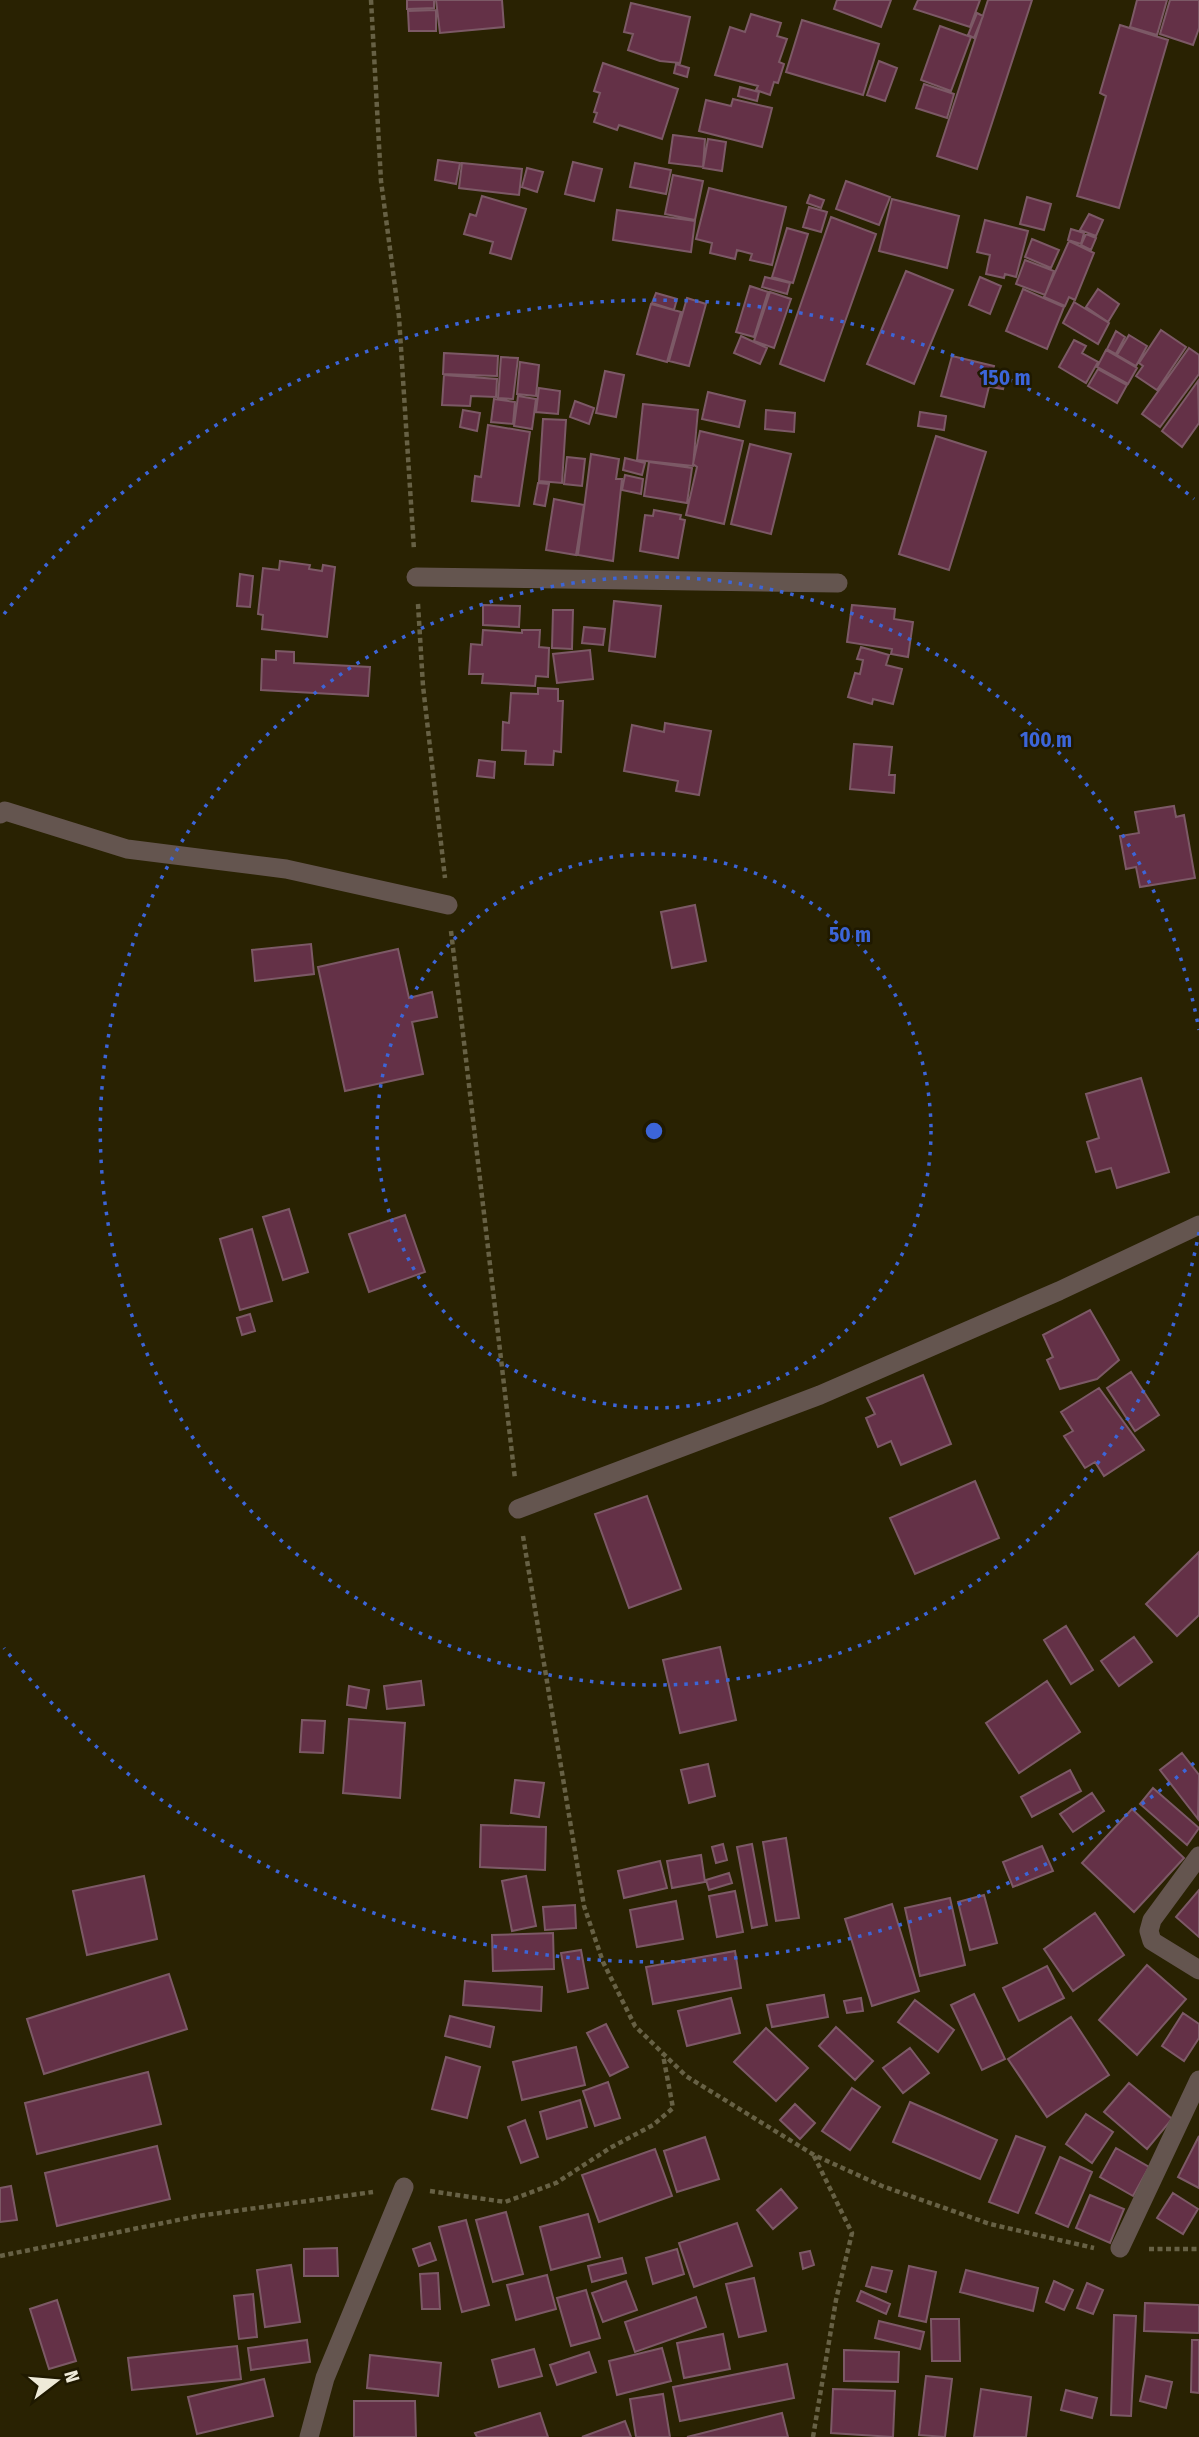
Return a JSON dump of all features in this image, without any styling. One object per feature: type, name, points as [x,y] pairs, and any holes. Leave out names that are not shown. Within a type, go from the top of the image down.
[{"type":"street","points":[[416,577],[838,583]]},
{"type":"street","points":[[0,814],[5,811],[127,849],[286,869],[448,905]]},
{"type":"street","points":[[518,1510],[820,1395],[1059,1291],[1199,1225]]},
{"type":"street","points":[[1199,1856],[1152,1920],[1149,1931],[1152,1941],[1199,1970]]},
{"type":"street","points":[[1119,2248],[1199,2080]]},
{"type":"street","points":[[309,2437],[324,2378],[404,2187]]},
{"type":"path","points":[[371,0],[381,181],[399,317],[423,686],[518,1510],[584,1906],[603,1962],[635,2026],[686,2076],[814,2155],[882,2186],[990,2224],[1089,2248],[1199,2249]]},
{"type":"path","points":[[813,2437],[836,2300],[852,2233],[814,2155]]},
{"type":"building","points":[[407,0],[434,0],[434,8],[407,9]]},
{"type":"building","points":[[436,0],[502,0],[504,27],[440,33]]},
{"type":"building","points":[[837,0],[891,0],[881,27],[834,9]]},
{"type":"building","points":[[918,0],[980,0],[970,27],[914,9]]},
{"type":"building","points":[[988,0],[1032,0],[977,169],[937,156]]},
{"type":"building","points":[[1137,0],[1167,0],[1157,35],[1130,27]]},
{"type":"building","points":[[1170,0],[1199,0],[1199,28],[1193,45],[1160,34]]},
{"type":"building","points":[[631,3],[690,17],[680,63],[660,61],[628,50],[633,34],[624,32]]},
{"type":"building","points":[[436,10],[436,31],[409,31],[408,11]]},
{"type":"building","points":[[977,13],[983,16],[974,38],[968,35]]},
{"type":"building","points":[[751,14],[781,23],[777,36],[787,39],[779,62],[784,64],[778,83],[774,82],[770,95],[756,90],[758,86],[715,75],[730,27],[745,32]]},
{"type":"building","points":[[802,20],[879,44],[863,95],[786,72]]},
{"type":"building","points":[[1120,25],[1168,40],[1119,208],[1077,196],[1106,96],[1100,93]]},
{"type":"building","points":[[940,26],[971,37],[951,91],[921,80]]},
{"type":"building","points":[[879,61],[897,68],[885,101],[867,95]]},
{"type":"building","points":[[603,63],[678,89],[662,139],[619,125],[617,130],[594,122],[600,93],[594,91]]},
{"type":"building","points":[[676,64],[689,68],[687,77],[674,73]]},
{"type":"building","points":[[924,84],[954,94],[947,118],[916,108]]},
{"type":"building","points":[[740,87],[759,92],[757,101],[738,96]]},
{"type":"building","points":[[733,99],[772,108],[762,147],[699,131],[706,100],[731,106]]},
{"type":"building","points":[[673,135],[705,139],[703,167],[669,163]]},
{"type":"building","points":[[708,139],[726,142],[722,171],[703,168]]},
{"type":"building","points":[[438,160],[460,163],[456,184],[435,180]]},
{"type":"building","points":[[573,162],[602,169],[594,201],[565,194]]},
{"type":"building","points":[[462,163],[522,169],[519,195],[459,188]]},
{"type":"building","points":[[635,163],[671,170],[666,194],[630,187]]},
{"type":"building","points":[[527,168],[543,172],[537,192],[522,187]]},
{"type":"building","points":[[673,175],[703,181],[695,220],[665,214]]},
{"type":"building","points":[[846,181],[890,197],[879,225],[836,209]]},
{"type":"building","points":[[709,188],[786,207],[772,265],[750,260],[752,254],[737,250],[735,259],[710,253],[712,243],[696,239]]},
{"type":"building","points":[[810,195],[824,200],[821,208],[807,203]]},
{"type":"building","points":[[482,196],[526,209],[511,259],[490,253],[493,242],[464,234],[470,214],[476,216]]},
{"type":"building","points":[[1027,197],[1051,204],[1044,230],[1020,224]]},
{"type":"building","points":[[892,199],[959,216],[947,268],[879,251]]},
{"type":"building","points":[[809,207],[827,212],[821,232],[803,227]]},
{"type":"building","points":[[617,210],[695,221],[691,252],[613,240]]},
{"type":"building","points":[[1089,214],[1103,220],[1096,236],[1080,230]]},
{"type":"building","points":[[831,217],[876,234],[824,381],[780,364]]},
{"type":"building","points":[[985,220],[1028,231],[1016,277],[1005,274],[1004,278],[986,274],[990,255],[977,252]]},
{"type":"building","points":[[787,228],[808,234],[793,283],[772,277]]},
{"type":"building","points":[[1071,229],[1084,233],[1081,244],[1068,240]]},
{"type":"building","points":[[1086,234],[1096,238],[1091,250],[1081,245]]},
{"type":"building","points":[[1032,239],[1059,250],[1051,268],[1025,257]]},
{"type":"building","points":[[1069,241],[1094,253],[1075,300],[1069,297],[1065,306],[1044,297]]},
{"type":"building","points":[[1025,260],[1054,271],[1045,295],[1016,284]]},
{"type":"building","points":[[906,271],[953,290],[914,384],[867,364]]},
{"type":"building","points":[[765,277],[790,283],[787,294],[762,287]]},
{"type":"building","points":[[980,277],[1001,286],[990,314],[969,305]]},
{"type":"building","points":[[750,286],[768,292],[754,337],[736,332]]},
{"type":"building","points":[[1023,289],[1064,307],[1047,349],[1006,331]]},
{"type":"building","points":[[1098,289],[1119,304],[1108,322],[1086,307]]},
{"type":"building","points":[[770,292],[791,299],[774,348],[754,341]]},
{"type":"building","points":[[656,293],[677,299],[674,310],[652,303]]},
{"type":"building","points":[[687,298],[706,304],[689,366],[669,361]]},
{"type":"building","points":[[1074,302],[1109,323],[1098,344],[1063,323]]},
{"type":"building","points":[[651,304],[681,312],[667,362],[637,354]]},
{"type":"building","points":[[1161,330],[1186,347],[1157,390],[1136,376],[1143,366],[1139,363]]},
{"type":"building","points":[[1116,331],[1125,337],[1116,354],[1107,349]]},
{"type":"building","points":[[1129,335],[1147,346],[1136,366],[1117,355]]},
{"type":"building","points":[[741,336],[767,348],[760,364],[734,353]]},
{"type":"building","points":[[1074,340],[1086,346],[1082,353],[1098,362],[1086,383],[1059,367]]},
{"type":"building","points":[[1189,348],[1199,355],[1199,374],[1160,427],[1142,414]]},
{"type":"building","points":[[1106,350],[1137,368],[1128,384],[1097,367]]},
{"type":"building","points":[[444,353],[498,356],[497,376],[443,374]]},
{"type":"building","points":[[952,356],[994,366],[984,407],[941,396]]},
{"type":"building","points":[[501,357],[518,358],[513,399],[498,398]]},
{"type":"building","points":[[520,362],[539,365],[536,396],[517,394]]},
{"type":"building","points":[[1098,369],[1127,385],[1117,403],[1088,386]]},
{"type":"building","points":[[605,371],[624,375],[616,417],[596,413]]},
{"type":"building","points":[[995,371],[1007,374],[1003,389],[991,387]]},
{"type":"building","points":[[444,375],[497,379],[496,397],[471,396],[470,406],[442,405]]},
{"type":"building","points":[[1198,381],[1199,423],[1182,447],[1162,431]]},
{"type":"building","points":[[539,388],[560,391],[558,414],[536,412]]},
{"type":"building","points":[[708,392],[745,401],[739,427],[702,419]]},
{"type":"building","points":[[518,396],[536,399],[532,429],[514,426]]},
{"type":"building","points":[[494,399],[515,402],[513,424],[491,422]]},
{"type":"building","points":[[575,401],[594,408],[589,424],[570,417]]},
{"type":"building","points":[[643,404],[698,410],[693,466],[637,460]]},
{"type":"building","points":[[463,410],[480,413],[477,431],[460,427]]},
{"type":"building","points":[[766,410],[795,413],[794,432],[765,429]]},
{"type":"building","points":[[920,412],[946,416],[944,430],[918,426]]},
{"type":"building","points":[[543,419],[566,420],[562,483],[539,481]]},
{"type":"building","points":[[488,425],[530,432],[519,506],[472,501],[475,476],[481,477]]},
{"type":"building","points":[[700,431],[743,441],[724,524],[686,515],[697,467],[693,464]]},
{"type":"building","points":[[936,436],[986,452],[949,570],[899,554]]},
{"type":"building","points":[[750,444],[791,454],[771,534],[731,524]]},
{"type":"building","points":[[591,454],[619,459],[616,479],[622,479],[613,561],[578,555]]},
{"type":"building","points":[[567,457],[585,459],[582,486],[564,484]]},
{"type":"building","points":[[625,458],[645,463],[642,475],[623,470]]},
{"type":"building","points":[[649,462],[692,468],[687,503],[644,496]]},
{"type":"building","points":[[625,475],[643,479],[641,494],[622,490]]},
{"type":"building","points":[[538,483],[549,484],[545,506],[534,504]]},
{"type":"building","points":[[554,499],[584,505],[576,555],[546,550]]},
{"type":"building","points":[[654,510],[681,515],[680,519],[685,520],[678,558],[640,551],[645,515],[653,516]]},
{"type":"building","points":[[280,561],[310,565],[309,569],[322,571],[323,565],[335,567],[327,637],[262,629],[263,615],[258,614],[263,568],[279,570]]},
{"type":"building","points":[[240,574],[253,576],[250,607],[237,606]]},
{"type":"building","points":[[614,601],[661,606],[655,657],[609,651]]},
{"type":"building","points":[[483,605],[520,606],[519,627],[483,625]]},
{"type":"building","points":[[852,605],[895,609],[894,619],[913,622],[908,657],[891,654],[892,649],[847,642]]},
{"type":"building","points":[[553,610],[573,610],[572,649],[552,648]]},
{"type":"building","points":[[584,627],[605,629],[603,645],[582,643]]},
{"type":"building","points":[[483,630],[522,633],[522,630],[540,630],[539,647],[549,648],[548,677],[536,676],[535,686],[482,683],[483,674],[469,674],[471,644],[482,645]]},
{"type":"building","points":[[861,647],[889,655],[886,665],[902,669],[893,704],[873,699],[872,704],[848,697],[855,673],[860,674],[863,660],[857,659]]},
{"type":"building","points":[[590,650],[593,679],[557,683],[553,654]]},
{"type":"building","points":[[276,651],[294,652],[294,663],[370,667],[368,696],[261,690],[262,659],[276,660]]},
{"type":"building","points":[[538,688],[558,689],[558,701],[563,701],[561,752],[554,751],[553,765],[525,764],[526,751],[502,750],[503,722],[509,723],[511,693],[538,694]]},
{"type":"building","points":[[665,723],[711,731],[699,795],[676,791],[678,781],[624,771],[632,725],[664,732]]},
{"type":"building","points":[[854,744],[892,747],[889,775],[895,775],[894,793],[850,789]]},
{"type":"building","points":[[479,760],[495,762],[494,778],[477,776]]},
{"type":"building","points":[[1174,806],[1176,817],[1184,815],[1195,878],[1140,887],[1136,867],[1126,869],[1120,836],[1139,833],[1135,812]]},
{"type":"building","points":[[695,905],[706,961],[672,968],[661,912]]},
{"type":"building","points":[[311,944],[314,974],[255,981],[252,950]]},
{"type":"building","points":[[398,949],[409,998],[432,992],[437,1017],[412,1022],[423,1074],[345,1091],[318,967]]},
{"type":"building","points":[[1141,1078],[1169,1172],[1117,1188],[1111,1168],[1096,1172],[1087,1142],[1099,1138],[1086,1094]]},
{"type":"building","points":[[289,1209],[308,1272],[283,1280],[263,1217]]},
{"type":"building","points":[[405,1215],[425,1272],[369,1292],[349,1234]]},
{"type":"building","points":[[252,1229],[272,1301],[240,1310],[220,1239]]},
{"type":"building","points":[[1090,1310],[1119,1360],[1097,1379],[1060,1389],[1047,1360],[1053,1357],[1043,1335]]},
{"type":"building","points":[[250,1314],[255,1331],[242,1335],[237,1318]]},
{"type":"building","points":[[1131,1372],[1159,1415],[1135,1431],[1107,1388]]},
{"type":"building","points":[[923,1375],[951,1444],[901,1465],[891,1441],[878,1447],[866,1418],[875,1414],[867,1398]]},
{"type":"building","points":[[1099,1388],[1144,1450],[1104,1476],[1095,1462],[1085,1468],[1064,1436],[1073,1431],[1061,1412]]},
{"type":"building","points":[[975,1481],[999,1538],[915,1574],[890,1518]]},
{"type":"building","points":[[647,1496],[681,1589],[629,1608],[595,1514]]},
{"type":"building","points":[[1199,1552],[1199,1615],[1177,1636],[1146,1604]]},
{"type":"building","points":[[1066,1626],[1093,1670],[1071,1684],[1044,1640]]},
{"type":"building","points":[[1134,1637],[1152,1662],[1119,1686],[1101,1661]]},
{"type":"building","points":[[720,1647],[736,1720],[680,1733],[663,1660]]},
{"type":"building","points":[[421,1681],[424,1705],[387,1709],[384,1686]]},
{"type":"building","points":[[1047,1681],[1080,1732],[1019,1773],[986,1723]]},
{"type":"building","points":[[349,1686],[369,1690],[366,1708],[347,1705]]},
{"type":"building","points":[[349,1719],[405,1723],[400,1798],[343,1793]]},
{"type":"building","points":[[302,1720],[325,1721],[323,1753],[300,1752]]},
{"type":"building","points":[[1182,1753],[1199,1775],[1198,1819],[1160,1770]]},
{"type":"building","points":[[708,1764],[715,1796],[689,1803],[681,1770]]},
{"type":"building","points":[[1070,1770],[1081,1791],[1032,1817],[1021,1797]]},
{"type":"building","points":[[515,1780],[544,1783],[539,1817],[511,1813]]},
{"type":"building","points":[[1153,1788],[1199,1828],[1187,1845],[1140,1804]]},
{"type":"building","points":[[1092,1793],[1104,1811],[1073,1832],[1060,1814]]},
{"type":"building","points":[[1132,1809],[1184,1858],[1134,1912],[1082,1863]]},
{"type":"building","points":[[481,1825],[546,1827],[545,1870],[480,1867]]},
{"type":"building","points":[[786,1838],[799,1918],[776,1921],[763,1842]]},
{"type":"building","points":[[723,1844],[727,1860],[716,1863],[712,1847]]},
{"type":"building","points":[[752,1844],[767,1925],[752,1928],[737,1847]]},
{"type":"building","points":[[1042,1846],[1053,1871],[1013,1887],[1003,1862]]},
{"type":"building","points":[[701,1855],[705,1882],[672,1888],[667,1861]]},
{"type":"building","points":[[660,1861],[667,1888],[624,1898],[618,1871]]},
{"type":"building","points":[[729,1873],[732,1883],[709,1890],[706,1880]]},
{"type":"building","points":[[144,1876],[157,1939],[87,1955],[73,1891]]},
{"type":"building","points":[[526,1876],[536,1926],[512,1931],[502,1881]]},
{"type":"building","points":[[1199,1890],[1199,1937],[1176,1917]]},
{"type":"building","points":[[735,1891],[743,1932],[717,1937],[709,1896]]},
{"type":"building","points":[[984,1895],[997,1943],[970,1950],[958,1902]]},
{"type":"building","points":[[950,1898],[965,1965],[920,1976],[905,1908]]},
{"type":"building","points":[[676,1901],[683,1939],[637,1947],[630,1910]]},
{"type":"building","points":[[892,1904],[919,1991],[872,2006],[845,1919]]},
{"type":"building","points":[[575,1905],[576,1928],[545,1930],[543,1907]]},
{"type":"building","points":[[1095,1913],[1124,1955],[1073,1991],[1044,1949]]},
{"type":"building","points":[[553,1933],[554,1969],[493,1971],[492,1935]]},
{"type":"building","points":[[581,1950],[588,1988],[568,1992],[561,1953]]},
{"type":"building","points":[[735,1951],[741,1988],[653,2004],[646,1967]]},
{"type":"building","points":[[1147,1965],[1186,1999],[1137,2055],[1099,2020]]},
{"type":"building","points":[[1047,1966],[1064,1998],[1019,2021],[1003,1988]]},
{"type":"building","points":[[169,1974],[187,2029],[44,2074],[27,2019]]},
{"type":"building","points":[[465,1981],[542,1987],[541,2011],[463,2005]]},
{"type":"building","points":[[974,1994],[1005,2059],[982,2070],[951,2005]]},
{"type":"building","points":[[824,1995],[828,2017],[772,2027],[767,2005]]},
{"type":"building","points":[[731,1998],[740,2033],[687,2046],[678,2011]]},
{"type":"building","points":[[861,1998],[863,2011],[847,2013],[844,2001]]},
{"type":"building","points":[[915,2000],[954,2030],[938,2052],[898,2022]]},
{"type":"building","points":[[1183,2013],[1199,2024],[1199,2038],[1184,2061],[1162,2046]]},
{"type":"building","points":[[450,2016],[494,2027],[490,2047],[445,2036]]},
{"type":"building","points":[[1071,2017],[1109,2075],[1047,2117],[1008,2059]]},
{"type":"building","points":[[606,2024],[628,2067],[610,2076],[587,2033]]},
{"type":"building","points":[[836,2027],[873,2061],[855,2080],[819,2046]]},
{"type":"building","points":[[766,2028],[808,2068],[776,2101],[734,2062]]},
{"type":"building","points":[[576,2047],[585,2085],[522,2100],[513,2062]]},
{"type":"building","points":[[910,2048],[929,2073],[903,2093],[883,2068]]},
{"type":"building","points":[[446,2057],[480,2067],[467,2118],[432,2109]]},
{"type":"building","points":[[148,2072],[161,2124],[37,2154],[25,2103]]},
{"type":"building","points":[[608,2082],[620,2118],[595,2126],[583,2091]]},
{"type":"building","points":[[1129,2083],[1172,2119],[1147,2149],[1104,2112]]},
{"type":"building","points":[[852,2088],[880,2107],[850,2150],[822,2131]]},
{"type":"building","points":[[580,2100],[587,2127],[547,2139],[540,2112]]},
{"type":"building","points":[[910,2102],[997,2140],[980,2179],[893,2142]]},
{"type":"building","points":[[795,2104],[815,2123],[800,2139],[780,2120]]},
{"type":"building","points":[[1086,2114],[1113,2132],[1092,2163],[1066,2144]]},
{"type":"building","points":[[525,2120],[538,2157],[521,2163],[508,2127]]},
{"type":"building","points":[[1016,2136],[1045,2147],[1018,2213],[989,2202]]},
{"type":"building","points":[[1199,2136],[1199,2188],[1178,2177]]},
{"type":"building","points":[[705,2137],[719,2179],[677,2192],[664,2151]]},
{"type":"building","points":[[157,2146],[170,2199],[57,2226],[45,2173]]},
{"type":"building","points":[[1116,2148],[1149,2167],[1133,2196],[1100,2177]]},
{"type":"building","points":[[655,2149],[672,2196],[599,2222],[582,2175]]},
{"type":"building","points":[[1060,2157],[1092,2172],[1068,2227],[1036,2213]]},
{"type":"building","points":[[11,2186],[17,2220],[0,2222],[0,2188]]},
{"type":"building","points":[[781,2189],[797,2208],[773,2229],[757,2210]]},
{"type":"building","points":[[1173,2193],[1198,2209],[1183,2234],[1157,2218]]},
{"type":"building","points":[[1090,2195],[1124,2209],[1110,2243],[1076,2228]]},
{"type":"building","points":[[506,2212],[523,2274],[493,2282],[476,2220]]},
{"type":"building","points":[[588,2214],[600,2257],[551,2270],[540,2227]]},
{"type":"building","points":[[466,2220],[489,2305],[462,2312],[439,2227]]},
{"type":"building","points":[[737,2223],[752,2266],[694,2287],[679,2243]]},
{"type":"building","points":[[430,2243],[436,2260],[419,2266],[413,2249]]},
{"type":"building","points":[[337,2248],[338,2276],[304,2276],[304,2249]]},
{"type":"building","points":[[677,2249],[684,2274],[653,2284],[646,2258]]},
{"type":"building","points":[[810,2251],[814,2265],[803,2269],[800,2253]]},
{"type":"building","points":[[622,2258],[626,2273],[592,2282],[588,2266]]},
{"type":"building","points":[[291,2265],[300,2322],[265,2327],[257,2270]]},
{"type":"building","points":[[909,2266],[936,2272],[926,2322],[899,2316]]},
{"type":"building","points":[[872,2267],[892,2271],[886,2292],[866,2286]]},
{"type":"building","points":[[966,2270],[1038,2288],[1033,2311],[960,2292]]},
{"type":"building","points":[[438,2273],[440,2309],[422,2309],[420,2274]]},
{"type":"building","points":[[547,2275],[556,2309],[516,2320],[507,2285]]},
{"type":"building","points":[[754,2278],[766,2331],[739,2337],[726,2284]]},
{"type":"building","points":[[626,2281],[637,2310],[603,2322],[592,2293]]},
{"type":"building","points":[[1054,2281],[1073,2290],[1064,2310],[1046,2302]]},
{"type":"building","points":[[1087,2283],[1103,2290],[1093,2314],[1077,2308]]},
{"type":"building","points":[[586,2290],[600,2338],[571,2346],[557,2298]]},
{"type":"building","points":[[861,2291],[890,2304],[886,2314],[857,2301]]},
{"type":"building","points":[[253,2294],[257,2337],[239,2339],[234,2296]]},
{"type":"building","points":[[696,2297],[706,2327],[635,2352],[625,2322]]},
{"type":"building","points":[[57,2300],[76,2361],[49,2369],[30,2309]]},
{"type":"building","points":[[1145,2303],[1199,2305],[1199,2333],[1144,2331]]},
{"type":"building","points":[[1114,2315],[1136,2316],[1131,2416],[1111,2415]]},
{"type":"building","points":[[931,2319],[959,2319],[960,2361],[932,2361]]},
{"type":"building","points":[[879,2321],[924,2332],[920,2349],[875,2338]]},
{"type":"building","points":[[723,2334],[730,2369],[684,2378],[677,2343]]},
{"type":"building","points":[[307,2340],[310,2362],[251,2370],[248,2348]]},
{"type":"building","points":[[1192,2340],[1199,2340],[1199,2393],[1191,2392]]},
{"type":"building","points":[[237,2346],[241,2379],[132,2390],[128,2358]]},
{"type":"building","points":[[662,2348],[671,2381],[617,2395],[609,2361]]},
{"type":"building","points":[[534,2349],[542,2376],[499,2387],[492,2360]]},
{"type":"building","points":[[844,2350],[899,2352],[898,2382],[844,2381]]},
{"type":"building","points":[[589,2352],[596,2372],[557,2385],[550,2365]]},
{"type":"building","points":[[370,2355],[441,2363],[438,2396],[367,2388]]},
{"type":"building","points":[[787,2364],[794,2398],[680,2421],[673,2387]]},
{"type":"building","points":[[926,2376],[952,2379],[945,2437],[919,2435]]},
{"type":"building","points":[[1146,2376],[1172,2382],[1166,2408],[1140,2401]]},
{"type":"building","points":[[264,2379],[273,2416],[197,2434],[188,2397]]},
{"type":"building","points":[[833,2389],[895,2391],[893,2437],[831,2433]]},
{"type":"building","points":[[981,2389],[1031,2397],[1026,2437],[974,2437]]},
{"type":"building","points":[[1066,2390],[1097,2398],[1092,2418],[1061,2410]]},
{"type":"building","points":[[663,2394],[670,2437],[636,2437],[630,2399]]},
{"type":"building","points":[[354,2401],[415,2401],[416,2437],[354,2437]]},
{"type":"building","points":[[540,2413],[548,2437],[477,2437],[475,2433]]},
{"type":"building","points":[[782,2413],[788,2437],[687,2437]]},
{"type":"building","points":[[625,2421],[631,2437],[582,2437]]}]
